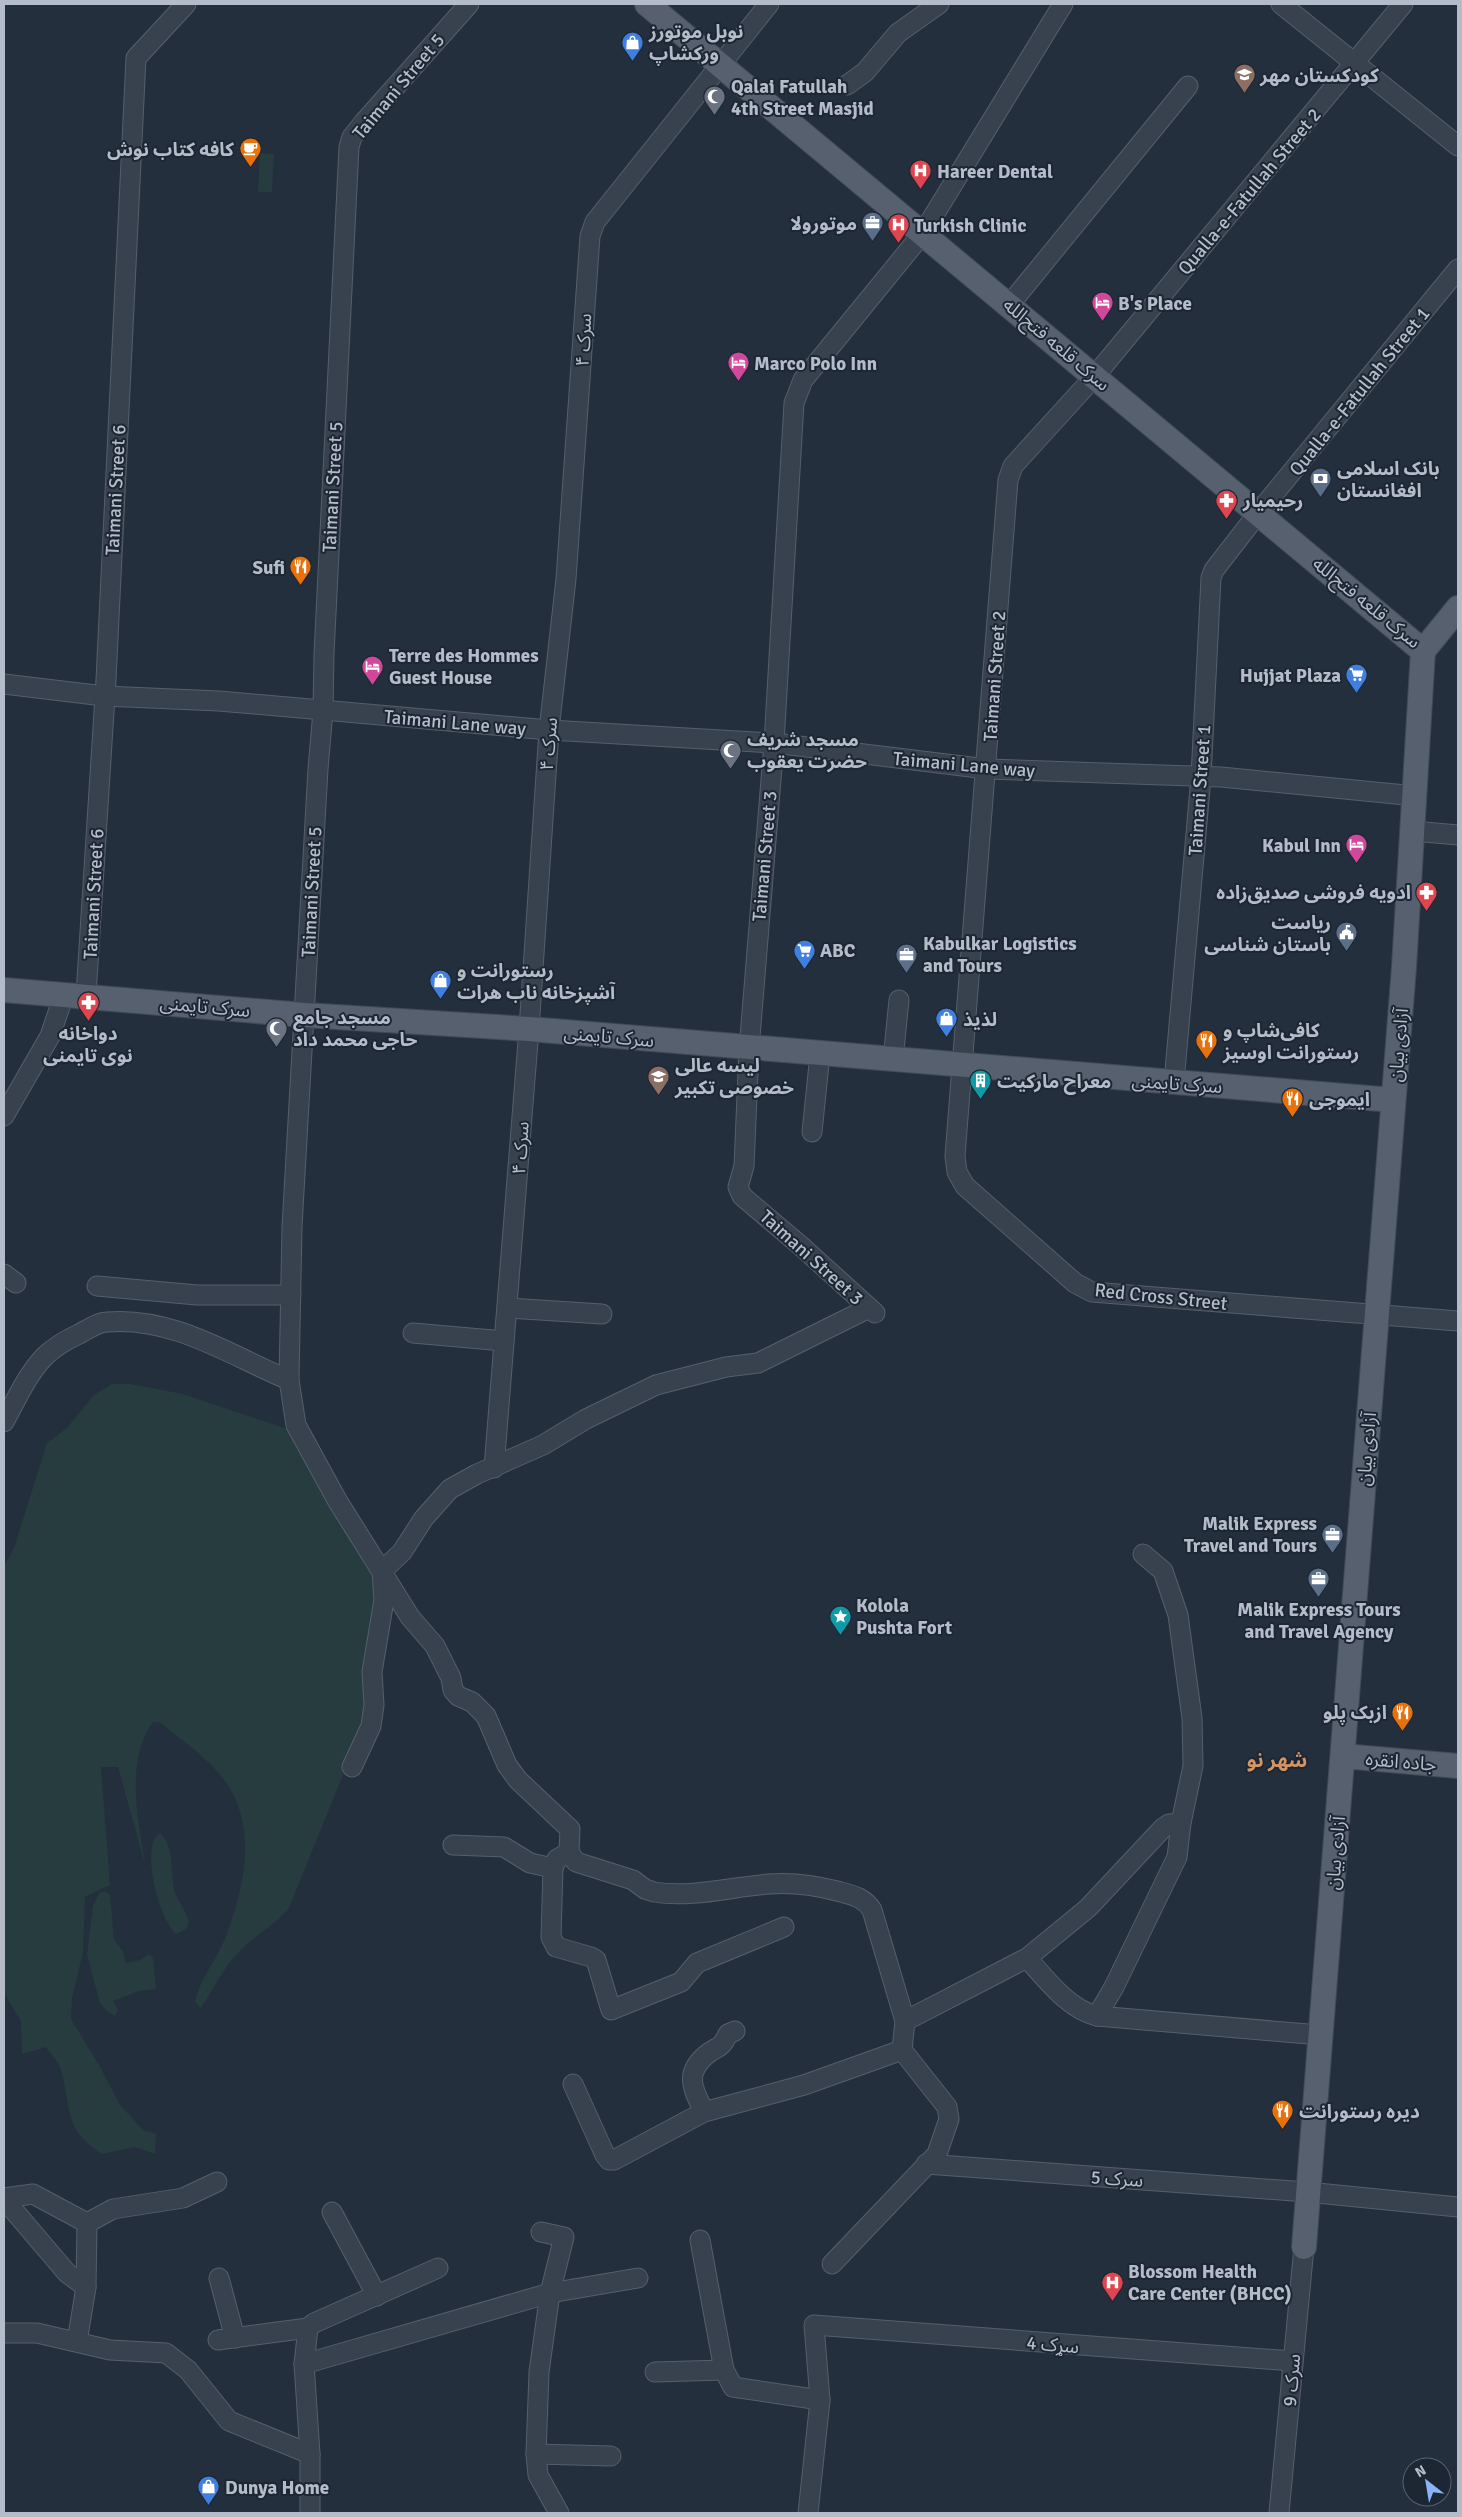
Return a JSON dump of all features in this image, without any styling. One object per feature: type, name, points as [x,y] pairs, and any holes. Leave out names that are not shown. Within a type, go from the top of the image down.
[{"type":"main road","name":"سرک قلعه فتح‌الله","points":[[647,4],[1010,304],[1094,377],[1259,512],[1423,651],[1458,608]]},
{"type":"main road","name":"آزادی بیان","points":[[1304,2246],[1416,796],[1423,651]]},
{"type":"main road","name":"سرک تایمنی","points":[[4,990],[304,1015],[529,1029],[749,1049],[1393,1100]]},
{"type":"main road","name":"جاده انقره","points":[[1343,1756],[1458,1766]]},
{"type":"street","name":"Taimani Street 6","points":[[4,1116],[76,995],[104,696],[136,58],[186,4]]},
{"type":"street","name":"Taimani Street 5","points":[[469,4],[364,122],[352,137],[349,147],[325,634],[324,712],[317,778],[292,1227],[289,1380],[296,1425],[337,1500],[410,1617],[435,1646],[450,1678],[453,1690],[458,1696],[472,1702],[490,1721],[508,1765],[518,1780],[570,1829],[569,1852]]},
{"type":"street","name":"سرک ۴","points":[[494,1468],[529,1029],[549,730],[566,579],[590,236],[595,222],[768,4]]},
{"type":"street","points":[[847,85],[865,72],[898,33],[939,4]]},
{"type":"street","points":[[1281,4],[1458,146]]},
{"type":"street","name":"Qualla-e-Fatullah Street 2","points":[[1094,377],[1403,4]]},
{"type":"street","name":"Taimani Street 3","points":[[494,1468],[543,1445],[586,1419],[656,1385],[726,1366],[758,1362],[872,1311],[739,1191],[739,1181],[744,1166],[749,1049],[774,743],[794,403],[803,380],[924,233],[1057,6]]},
{"type":"street","points":[[1010,304],[1188,86]]},
{"type":"street","name":"Qualla-e-Fatullah Street 1","points":[[1259,512],[1458,269]]},
{"type":"street","name":"Taimani Street 2","points":[[963,1066],[1008,480],[1013,466],[1094,377]]},
{"type":"street","name":"Taimani Street 1","points":[[1174,1082],[1201,777],[1212,578],[1214,570],[1259,512]]},
{"type":"street","name":"Taimani Lane way","points":[[4,684],[104,696],[219,701],[324,712],[549,730],[774,743],[987,769],[1221,777],[1416,796]]},
{"type":"street","points":[[1413,831],[1458,835]]},
{"type":"street","points":[[893,1060],[899,1000]]},
{"type":"street","points":[[812,1132],[820,1054]]},
{"type":"street","name":"Red Cross Street","points":[[963,1066],[955,1156],[957,1172],[965,1186],[1075,1284],[1092,1292],[1458,1321]]},
{"type":"street","points":[[97,1286],[196,1295],[291,1294]]},
{"type":"street","points":[[508,1308],[602,1314]]},
{"type":"street","points":[[4,1422],[28,1378],[44,1357],[62,1342],[105,1322],[159,1325],[212,1343],[245,1362],[289,1380]]},
{"type":"street","points":[[413,1333],[504,1341]]},
{"type":"street","points":[[352,1767],[372,1726],[374,1706],[372,1672],[384,1600],[382,1571],[402,1552],[424,1518],[450,1489],[477,1474],[494,1468]]},
{"type":"street","points":[[1097,2016],[1114,1987],[1177,1857],[1181,1823],[1193,1766],[1192,1718],[1178,1615],[1163,1571],[1143,1554]]},
{"type":"street","points":[[904,2021],[1026,1958],[1088,1908],[1163,1828],[1169,1824],[1181,1823]]},
{"type":"street","points":[[453,1845],[504,1847],[530,1863],[553,1868]]},
{"type":"street","points":[[784,1927],[697,1963],[680,1982],[611,2010],[596,1960],[565,1951],[554,1944],[551,1937],[553,1868],[557,1859],[569,1852],[576,1862],[633,1880],[645,1889],[654,1892],[721,1891],[769,1884],[796,1883],[843,1892],[866,1900],[872,1910],[904,2021],[902,2050],[948,2107],[949,2120],[940,2147],[832,2264]]},
{"type":"street","points":[[1026,1958],[1072,2004],[1085,2013],[1097,2016],[1320,2035]]},
{"type":"street","points":[[704,2112],[692,2085],[691,2076],[704,2057],[723,2046],[728,2034],[735,2031]]},
{"type":"street","points":[[573,2084],[609,2160],[614,2160],[704,2112],[804,2085],[902,2050]]},
{"type":"street","name":"سرک 5","points":[[926,2164],[1307,2192],[1458,2207]]},
{"type":"street","points":[[87,2223],[113,2209],[183,2198],[217,2182]]},
{"type":"street","points":[[4,2198],[33,2194],[87,2223]]},
{"type":"street","points":[[4,2198],[68,2273],[86,2287]]},
{"type":"street","points":[[332,2212],[376,2296]]},
{"type":"street","points":[[76,2342],[86,2287],[87,2223]]},
{"type":"street","points":[[541,2232],[564,2237],[550,2294],[539,2372],[536,2454],[538,2475],[559,2513]]},
{"type":"street","points":[[700,2240],[724,2370],[733,2387],[820,2400],[808,2513]]},
{"type":"street","name":"سرک 9","points":[[1279,2513],[1304,2246]]},
{"type":"street","points":[[219,2278],[227,2339],[308,2328],[314,2323],[438,2268]]},
{"type":"street","points":[[304,2364],[550,2294],[638,2278]]},
{"type":"street","name":"سړک 4","points":[[820,2400],[814,2324],[1293,2361]]},
{"type":"street","points":[[308,2328],[304,2364],[310,2454],[310,2513]]},
{"type":"street","points":[[4,2333],[37,2333],[110,2350],[166,2352],[188,2370],[229,2421],[310,2454]]},
{"type":"street","points":[[655,2372],[724,2370]]},
{"type":"street","points":[[536,2454],[611,2456]]},
{"type":"green space","points":[[260,153],[274,154],[272,192],[258,192]]},
{"type":"green space","points":[[112,1384],[130,1384],[183,1394],[293,1431],[374,1573],[376,1609],[368,1713],[289,1908],[236,1955],[201,2008],[195,2002],[197,1993],[226,1936],[242,1883],[245,1846],[244,1828],[232,1792],[218,1772],[190,1746],[161,1723],[153,1722],[144,1737],[136,1772],[137,1810],[145,1864],[118,1767],[101,1767],[110,1885],[85,1897],[83,1952],[72,1998],[71,2019],[99,2065],[120,2105],[143,2130],[156,2134],[155,2154],[135,2147],[102,2154],[89,2145],[75,2127],[71,2117],[59,2064],[46,2047],[22,2054],[21,2021],[4,1993],[4,1566],[14,1548],[47,1443],[67,1428],[94,1395]]},
{"type":"green space","points":[[160,1833],[165,1839],[170,1853],[175,1892],[188,1917],[186,1928],[176,1934],[164,1915],[154,1884],[151,1852],[154,1841]]},
{"type":"green space","points":[[100,1892],[110,1895],[114,1939],[123,1952],[126,1963],[140,1960],[149,1954],[153,1958],[156,1989],[139,1991],[113,2001],[118,2010],[115,2016],[108,2012],[100,2003],[87,1955],[93,1906]]},
{"type":"place","name":"نوبل موتورز ورکشاپ","points":[[633,61]]},
{"type":"place","name":"کودکستان مهر","points":[[1244,94]]},
{"type":"place","name":"Qalai Fatullah 4th Street Masjid","points":[[715,116]]},
{"type":"place","name":"کافه کتاب نوش","points":[[250,168]]},
{"type":"place","name":"Hareer Dental","points":[[921,190]]},
{"type":"place","name":"موتورولا","points":[[873,242]]},
{"type":"place","name":"Turkish Clinic","points":[[898,244]]},
{"type":"place","name":"B's Place","points":[[1102,322]]},
{"type":"place","name":"Marco Polo Inn","points":[[738,382]]},
{"type":"place","name":"بانک اسلامی افغانستان","points":[[1321,498]]},
{"type":"place","name":"رحیمیار","points":[[1227,519]]},
{"type":"place","name":"Sufi","points":[[301,586]]},
{"type":"place","name":"Terre des Hommes Guest House","points":[[373,685]]},
{"type":"place","name":"Hujjat Plaza","points":[[1357,694]]},
{"type":"place","name":"مسجد شریف حضرت یعقوب","points":[[731,769]]},
{"type":"place","name":"Kabul Inn","points":[[1357,864]]},
{"type":"place","name":"ادویه فروشی صدیق‌زاده","points":[[1427,911]]},
{"type":"place","name":"ریاست باستان شناسی","points":[[1347,952]]},
{"type":"place","name":"ABC","points":[[804,969]]},
{"type":"place","name":"Kabulkar Logistics and Tours","points":[[907,973]]},
{"type":"place","name":"رستورانت و آشپزخانه ناب هرات","points":[[441,1000]]},
{"type":"place","name":"دواخانه نوی تایمنی","points":[[88,1021]]},
{"type":"place","name":"لذیذ","points":[[947,1038]]},
{"type":"place","name":"مسجد جامع حاجی محمد داد","points":[[277,1047]]},
{"type":"place","name":"کافی‌شاپ و رستورانت اوسیز","points":[[1207,1060]]},
{"type":"place","name":"لیسه عالی خصوصی تکبیر","points":[[659,1095]]},
{"type":"place","name":"معراح مارکیت","points":[[981,1100]]},
{"type":"place","name":"ایموجی","points":[[1293,1118]]},
{"type":"place","name":"Malik Express Travel and Tours","points":[[1333,1553]]},
{"type":"place","name":"Malik Express Tours and Travel Agency","points":[[1319,1597]]},
{"type":"place","name":"Kolola Pushta Fort","points":[[840,1635]]},
{"type":"place","name":"ازبک پلو","points":[[1403,1731]]},
{"type":"place","name":"دیره رستورانت","points":[[1283,2130]]},
{"type":"place","name":"Blossom Health Care Center (BHCC)","points":[[1112,2301]]},
{"type":"place","name":"Dunya Home","points":[[209,2506]]},
{"type":"district","name":"شهر نو","points":[[1277,1760]]}]
